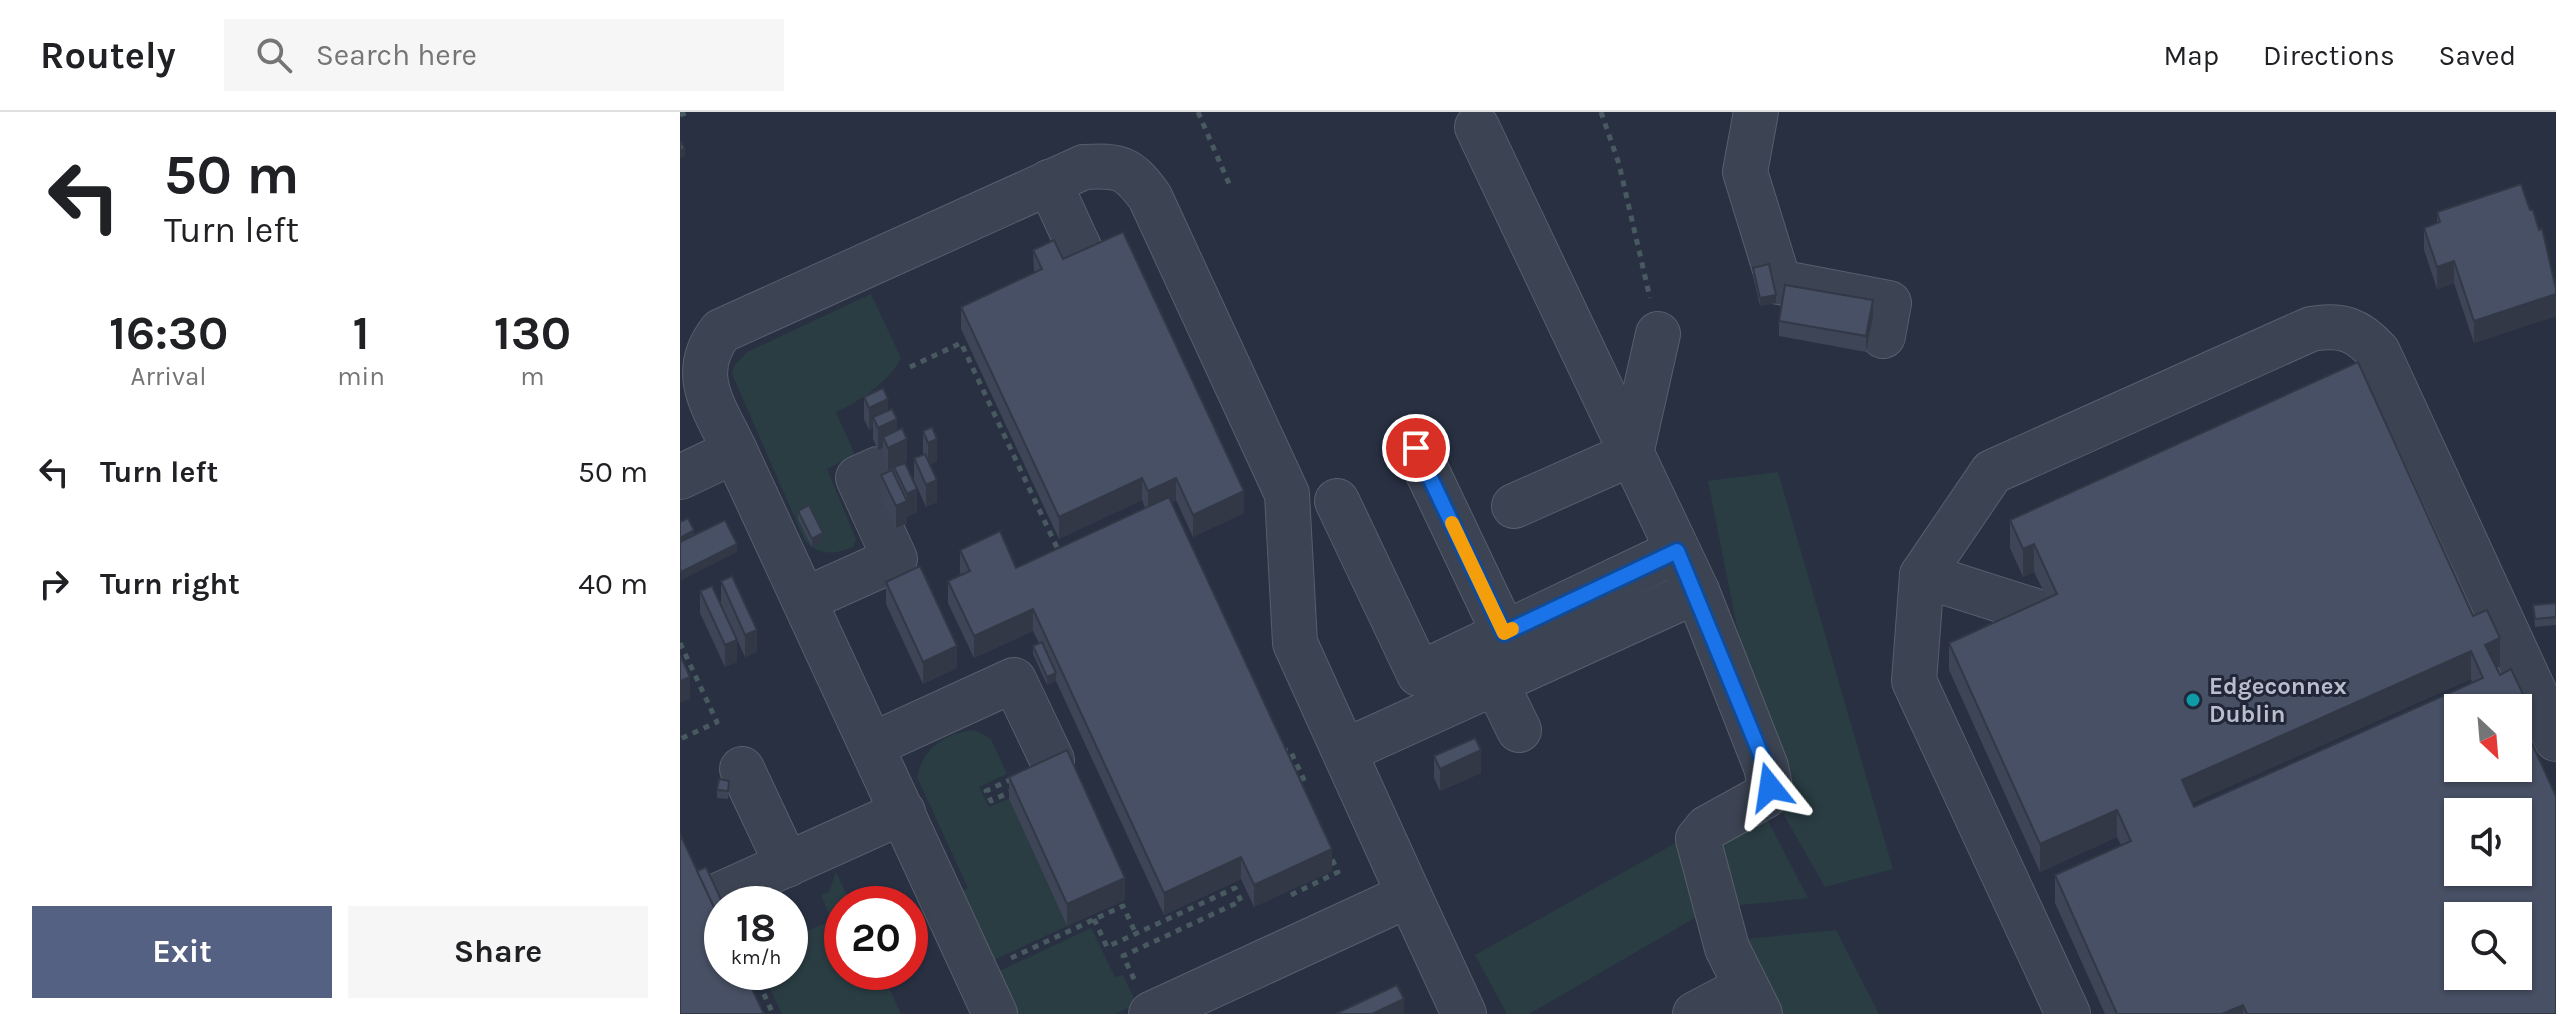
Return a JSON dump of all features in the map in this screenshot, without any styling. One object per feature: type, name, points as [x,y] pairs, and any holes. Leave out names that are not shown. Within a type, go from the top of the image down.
[{"type":"lane","points":[[1756,112],[1745,172],[1779,282],[1889,303],[1883,336]]},
{"type":"lane","points":[[1477,127],[1697,591],[1769,777],[1765,796],[1707,828],[1698,839],[1727,948],[1753,1000],[1695,1014]]},
{"type":"lane","points":[[995,1014],[705,385],[703,363],[708,347],[721,331],[1084,167],[1112,165],[1133,174],[1150,197],[1287,494],[1295,643],[1464,1014]]},
{"type":"lane","points":[[1049,182],[1088,267]]},
{"type":"lane","points":[[2068,1014],[1914,681],[1922,575],[1992,472],[2311,329],[2337,325],[2360,333],[2378,352],[2556,739]]},
{"type":"lane","points":[[1631,454],[1658,334]]},
{"type":"lane","points":[[1416,448],[1504,633]]},
{"type":"lane","points":[[680,477],[735,451]]},
{"type":"lane","points":[[1514,506],[1631,454]]},
{"type":"lane","points":[[804,600],[895,559],[858,478],[878,469]]},
{"type":"lane","points":[[1337,501],[1419,674],[1677,551]]},
{"type":"lane","points":[[1922,575],[2048,615]]},
{"type":"lane","points":[[1345,751],[1697,591]]},
{"type":"lane","points":[[872,745],[1014,680],[1052,760]]},
{"type":"lane","points":[[1496,683],[1519,730]]},
{"type":"lane","points":[[742,769],[790,884]]},
{"type":"lane","points":[[777,886],[790,884],[903,812]]},
{"type":"lane","points":[[1151,1014],[1409,895]]},
{"type":"path","points":[[680,115],[688,112]]},
{"type":"path","points":[[1198,112],[1230,186]]},
{"type":"path","points":[[1601,112],[1619,164],[1658,334]]},
{"type":"path","points":[[910,367],[961,343],[1060,553]]},
{"type":"path","points":[[680,643],[717,722],[680,739]]},
{"type":"path","points":[[1277,739],[1283,753],[1290,750],[1305,782],[1297,786],[1303,799]]},
{"type":"path","points":[[1013,778],[986,791],[991,801],[1016,790]]},
{"type":"path","points":[[1291,895],[1338,872],[1328,850]]},
{"type":"path","points":[[1094,919],[1107,947],[1235,888],[1241,901],[1123,956],[1151,1014]]},
{"type":"path","points":[[977,974],[1123,906],[1136,934]]},
{"type":"path","points":[[762,990],[773,1014]]},
{"type":"shaded area","points":[[871,294],[901,358],[890,375],[873,390],[836,412],[855,455],[827,469],[856,539],[853,547],[840,552],[820,551],[804,539],[732,374],[734,366],[747,352]]},
{"type":"shaded area","points":[[1778,472],[1893,869],[1825,887],[1769,789],[1708,481]]},
{"type":"shaded area","points":[[975,730],[991,739],[1007,774],[979,787],[989,807],[1009,799],[1067,926],[990,962],[958,893],[968,888],[917,777],[924,758],[937,744],[954,735]]},
{"type":"shaded area","points":[[1765,815],[1808,898],[1712,908],[1529,1014],[1507,1014],[1475,955],[1672,845]]},
{"type":"shaded area","points":[[836,872],[843,886],[831,886]]},
{"type":"shaded area","points":[[824,924],[824,990],[890,990],[901,1014],[782,1014],[771,990],[808,990],[808,931]]},
{"type":"shaded area","points":[[1091,928],[1115,977],[1123,975],[1137,1004],[1115,1014],[1017,1014],[995,973]]},
{"type":"shaded area","points":[[1836,930],[1879,1014],[1779,1014],[1747,939]]},
{"type":"building","points":[[2521,184],[2539,230],[2542,228],[2556,294],[2474,321],[2454,261],[2437,267],[2424,228],[2440,222],[2437,212]]},
{"type":"building","points":[[1123,232],[1244,491],[1193,515],[1176,478],[1148,491],[1142,478],[1059,517],[961,307],[1042,269],[1033,250],[1054,240],[1063,259]]},
{"type":"building","points":[[1769,264],[1776,295],[1760,298],[1753,268]]},
{"type":"building","points":[[1785,285],[1873,300],[1866,336],[1779,321]]},
{"type":"building","name":"Edgeconnex Dublin","points":[[2358,362],[2473,616],[2487,610],[2500,638],[2485,645],[2500,675],[2511,669],[2523,694],[2447,694],[2483,678],[2471,651],[2182,780],[2194,807],[2444,695],[2444,782],[2532,782],[2532,744],[2556,796],[2556,1014],[2247,1014],[2243,1005],[2222,1014],[2117,1014],[2055,875],[2131,841],[2117,810],[2040,844],[1949,643],[2057,594],[2034,544],[2023,549],[2010,520]]},
{"type":"building","points":[[883,388],[888,399],[869,408],[864,397]]},
{"type":"building","points":[[892,409],[897,419],[878,428],[873,417]]},
{"type":"building","points":[[932,427],[937,439],[928,443],[923,431]]},
{"type":"building","points":[[902,428],[907,439],[888,448],[883,437]]},
{"type":"building","points":[[925,454],[937,480],[926,485],[914,458]]},
{"type":"building","points":[[905,463],[917,489],[907,494],[894,467]]},
{"type":"building","points":[[892,470],[907,501],[896,506],[881,475]]},
{"type":"building","points":[[1169,497],[1332,849],[1254,885],[1241,857],[1164,893],[1033,609],[974,636],[948,581],[970,571],[960,550],[1000,531],[1016,568]]},
{"type":"building","points":[[809,505],[823,533],[812,539],[798,511]]},
{"type":"building","points":[[688,518],[694,530],[680,538],[680,522]]},
{"type":"building","points":[[725,520],[737,544],[681,572],[680,542]]},
{"type":"building","points":[[920,566],[957,646],[923,662],[886,582]]},
{"type":"building","points":[[732,576],[757,630],[745,635],[721,581]]},
{"type":"building","points":[[712,586],[737,640],[725,645],[700,591]]},
{"type":"building","points":[[2556,603],[2556,617],[2535,619],[2533,605]]},
{"type":"building","points":[[1042,642],[1056,673],[1047,677],[1033,646]]},
{"type":"building","points":[[680,655],[690,677],[680,681]]},
{"type":"building","points":[[1475,738],[1481,750],[1440,769],[1434,756]]},
{"type":"building","points":[[1067,750],[1125,878],[1067,904],[1009,777]]},
{"type":"building","points":[[719,779],[729,781],[728,791],[717,790]]},
{"type":"building","points":[[680,834],[704,886],[704,990],[753,990],[764,1014],[680,1014]]},
{"type":"building","points":[[706,867],[715,886],[704,886],[697,871]]},
{"type":"building","points":[[1397,985],[1404,999],[1372,1014],[1335,1014]]},
{"type":"slow traffic","points":[[1452,523],[1504,633],[1512,629]]},
{"type":"place","name":"Edgeconnex Dublin","points":[[2193,700]]},
{"type":"route","points":[[1416,448],[1504,633],[1677,551],[1697,591],[1766,767],[1770,787]]}]
